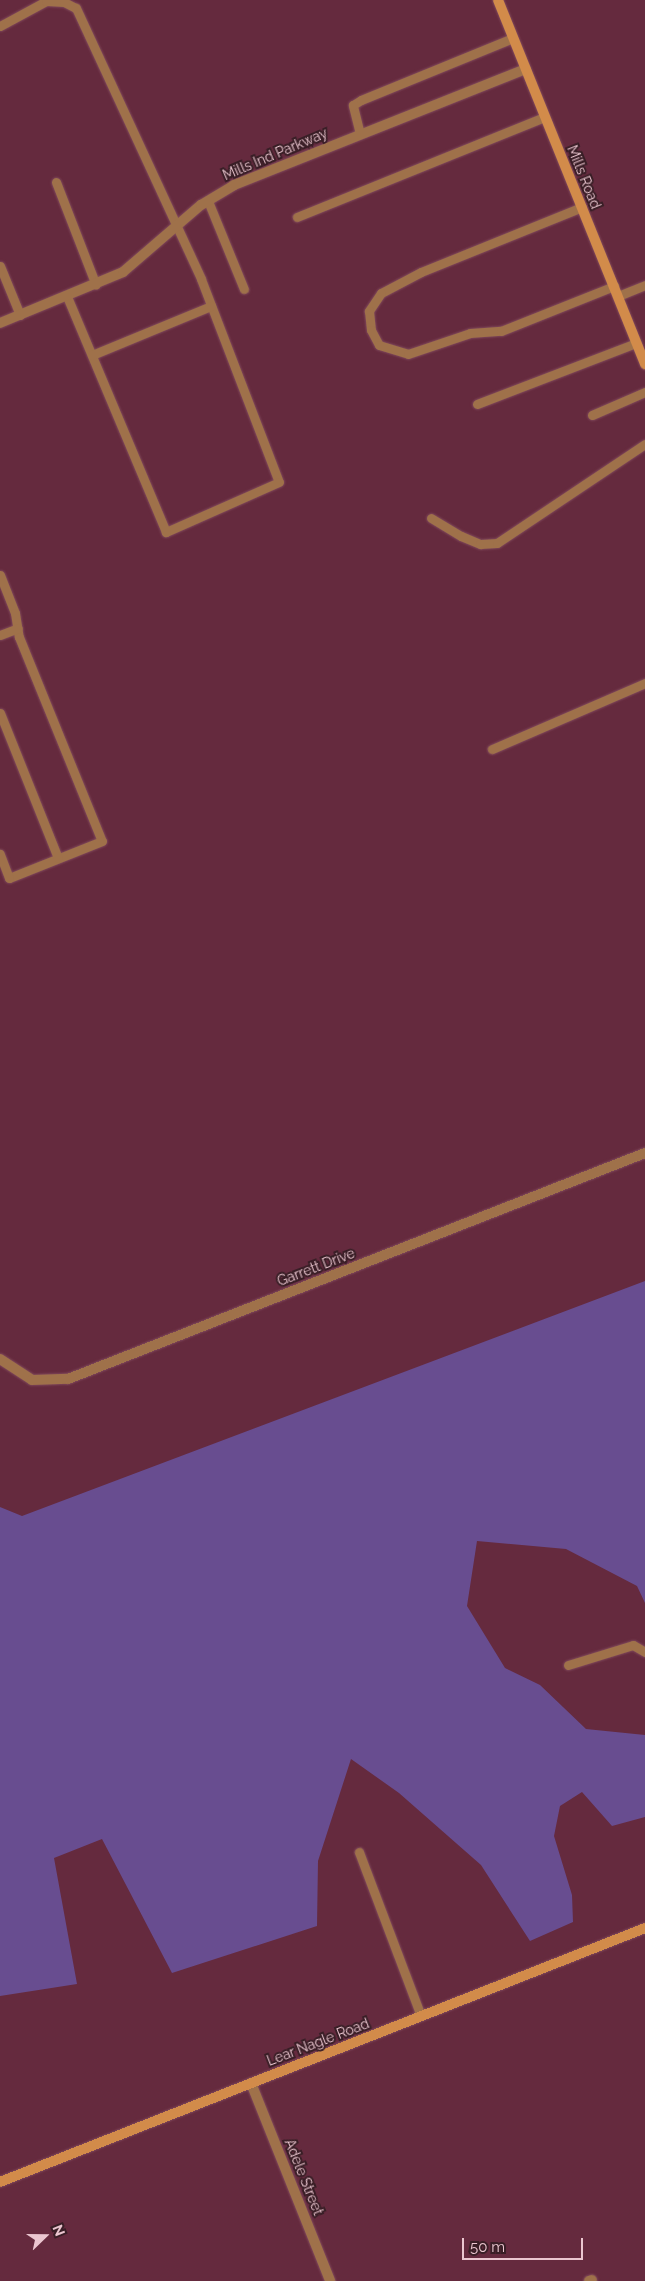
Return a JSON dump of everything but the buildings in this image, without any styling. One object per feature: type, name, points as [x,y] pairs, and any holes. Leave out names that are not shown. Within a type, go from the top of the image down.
[{"type":"street","name":"Mills Road","points":[[498,0],[645,364]]},
{"type":"street","name":"Mills Ind Parkway","points":[[0,323],[96,285],[139,261],[208,201],[252,177],[526,69]]},
{"type":"street","name":"Garrett Drive","points":[[0,1359],[32,1380],[68,1379],[645,1153]]},
{"type":"street","name":"Lear Nagle Road","points":[[0,2182],[645,1928]]},
{"type":"street","name":"Adele Street","points":[[252,2082],[330,2281]]},
{"type":"lane","points":[[0,26],[46,1],[64,2],[76,8],[212,306],[279,482],[166,532],[67,296]]},
{"type":"lane","points":[[360,134],[353,105],[361,100],[513,38]]},
{"type":"lane","points":[[297,217],[545,117]]},
{"type":"lane","points":[[56,182],[96,285]]},
{"type":"lane","points":[[208,201],[244,289]]},
{"type":"lane","points":[[582,207],[421,272],[381,293],[369,311],[371,330],[380,345],[408,354],[470,333],[502,331],[616,291],[645,285]]},
{"type":"lane","points":[[0,266],[20,315]]},
{"type":"lane","points":[[92,355],[212,306]]},
{"type":"lane","points":[[476,404],[636,343]]},
{"type":"lane","points":[[592,414],[645,392]]},
{"type":"lane","points":[[431,518],[461,536],[480,544],[497,543],[645,444]]},
{"type":"lane","points":[[0,575],[18,628],[102,841],[9,878],[0,854]]},
{"type":"lane","points":[[0,635],[18,628]]},
{"type":"lane","points":[[492,749],[645,683]]},
{"type":"lane","points":[[0,713],[58,858]]},
{"type":"lane","points":[[568,1665],[633,1645],[645,1652]]},
{"type":"lane","points":[[359,1852],[422,2016]]},
{"type":"shaded area","points":[[645,1281],[645,1603],[637,1586],[566,1549],[477,1541],[467,1606],[505,1668],[540,1685],[586,1729],[645,1735],[645,1817],[612,1826],[582,1792],[560,1806],[554,1836],[572,1895],[573,1922],[530,1941],[481,1865],[399,1793],[351,1759],[318,1861],[317,1926],[172,1973],[102,1839],[54,1858],[77,1984],[0,1996],[0,1507],[22,1516]]}]
